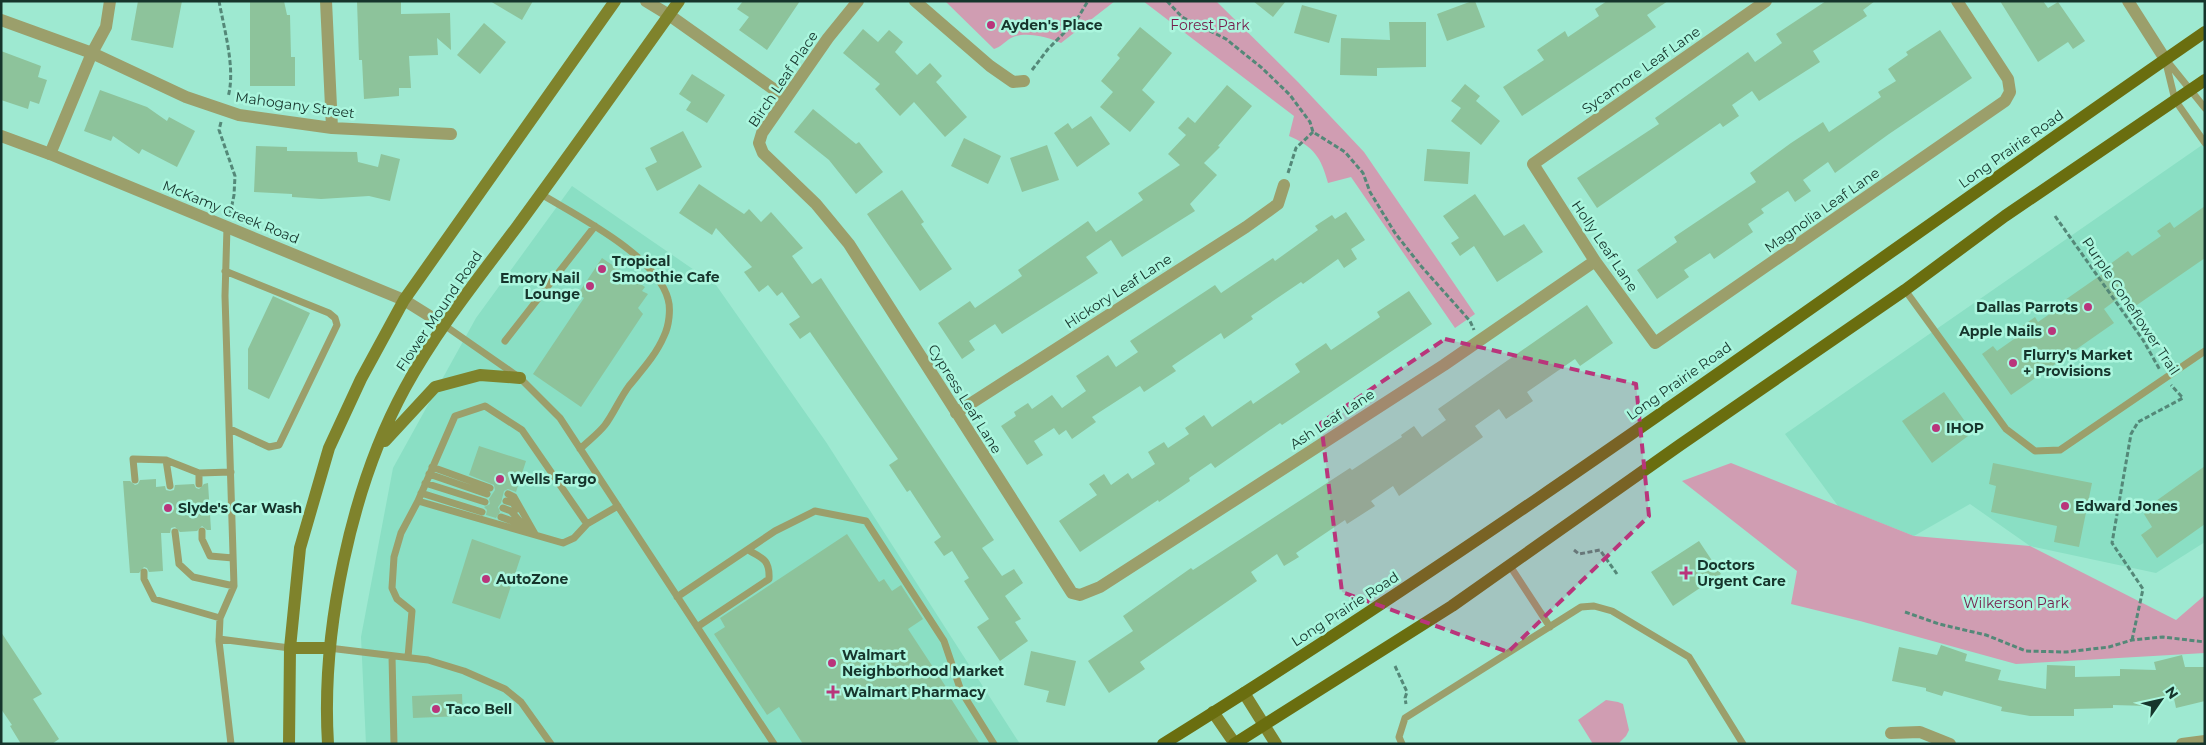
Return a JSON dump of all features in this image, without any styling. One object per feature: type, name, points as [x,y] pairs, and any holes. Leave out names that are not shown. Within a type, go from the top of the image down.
[{"type":"main road","name":"Flower Mound Road","points":[[289,744],[290,648],[300,548],[329,448],[361,379],[404,300],[615,1]]},
{"type":"main road","name":"Flower Mound Road","points":[[328,744],[329,648],[342,566],[362,491],[378,448],[405,388],[444,325],[541,194],[679,1]]},
{"type":"main road","name":"Long Prairie Road","points":[[1163,744],[1244,693],[1542,496],[2205,32]]},
{"type":"main road","points":[[1213,712],[1234,744],[1452,606],[1680,445],[1905,290],[2005,216],[2205,80]]},
{"type":"main road","points":[[378,448],[436,387],[480,375],[520,378]]},
{"type":"main road","points":[[290,648],[329,648]]},
{"type":"main road","points":[[1244,693],[1276,744]]},
{"type":"street","points":[[50,154],[92,53],[106,27],[110,1]]},
{"type":"street","points":[[326,1],[332,128]]},
{"type":"street","points":[[646,1],[669,15],[786,98]]},
{"type":"street","name":"Birch Leaf Place","points":[[826,216],[792,180],[763,154],[759,143],[762,134],[786,98],[828,38],[858,1]]},
{"type":"street","points":[[915,1],[990,66],[1013,82],[1024,81]]},
{"type":"street","name":"Sycamore Leaf Lane","points":[[1532,164],[1766,1]]},
{"type":"street","name":"Magnolia Leaf Lane","points":[[1655,343],[2005,101],[2010,92],[2008,79],[1957,1]]},
{"type":"street","points":[[2128,1],[2165,59]]},
{"type":"street","name":"Mahogany Street","points":[[1,20],[92,53],[186,98],[239,115],[332,128],[451,134]]},
{"type":"street","name":"McKamy Creek Road","points":[[1,136],[50,154],[404,300],[444,325]]},
{"type":"street","name":"Holly Leaf Lane","points":[[1532,164],[1596,261],[1655,343]]},
{"type":"street","name":"Hickory Leaf Lane","points":[[956,413],[1246,227],[1278,204],[1284,185]]},
{"type":"street","name":"Cypress Leaf Lane","points":[[826,216],[849,244],[1065,585],[1072,593],[1080,595]]},
{"type":"street","name":"Ash Leaf Lane","points":[[1080,595],[1100,587],[1444,365],[1596,261]]},
{"type":"street","points":[[1891,733],[1920,732],[1950,744]]},
{"type":"street","points":[[2182,744],[2205,741]]},
{"type":"lane","points":[[2165,59],[2205,108]]},
{"type":"lane","points":[[2165,59],[2175,100],[2205,143]]},
{"type":"lane","points":[[541,194],[595,226],[639,258],[654,273],[669,299],[665,335],[656,353],[628,388],[604,426],[580,449]]},
{"type":"lane","points":[[505,341],[595,226]]},
{"type":"lane","points":[[227,227],[224,296],[234,586],[220,618],[219,639],[231,744]]},
{"type":"lane","points":[[226,270],[329,313],[335,318],[337,325],[283,438],[276,447],[269,447],[230,429]]},
{"type":"lane","points":[[1905,290],[2006,429],[2035,451],[2060,450],[2205,351]]},
{"type":"lane","points":[[444,325],[520,378],[560,418],[774,744]]},
{"type":"lane","points":[[408,658],[412,611],[397,599],[392,588],[394,557],[401,533],[418,500],[455,416],[484,406],[522,430],[587,524]]},
{"type":"lane","points":[[135,480],[133,459],[166,460],[199,473],[231,472]]},
{"type":"lane","points":[[166,460],[170,486]]},
{"type":"lane","points":[[431,471],[488,491]]},
{"type":"lane","points":[[199,473],[199,484]]},
{"type":"lane","points":[[425,483],[485,502]]},
{"type":"lane","points":[[421,493],[482,512]]},
{"type":"lane","points":[[514,497],[530,533],[511,511],[506,501],[514,497]]},
{"type":"lane","points":[[418,500],[563,543],[574,538],[587,524],[618,506]]},
{"type":"lane","points":[[677,597],[776,531],[815,511],[866,521],[944,641],[961,690],[994,744]]},
{"type":"lane","points":[[500,517],[512,521],[530,533]]},
{"type":"lane","points":[[202,531],[202,539],[210,556],[234,558]]},
{"type":"lane","points":[[175,532],[179,564],[192,577],[234,586]]},
{"type":"lane","points":[[697,627],[769,579],[770,567],[762,557],[748,550]]},
{"type":"lane","points":[[1510,566],[1550,628]]},
{"type":"lane","points":[[144,572],[144,579],[154,599],[220,618]]},
{"type":"lane","points":[[1402,744],[1399,737],[1405,718],[1581,608],[1594,606],[1603,607],[1688,657],[1743,744]]},
{"type":"lane","points":[[219,639],[290,648]]},
{"type":"lane","points":[[329,648],[428,660],[464,671],[505,689],[521,702],[551,744]]},
{"type":"lane","points":[[392,656],[394,744]]},
{"type":"path","points":[[1024,81],[1048,49],[1076,21],[1088,1]]},
{"type":"path","points":[[1167,1],[1182,17],[1226,39],[1262,68],[1290,95],[1310,122],[1313,132],[1345,152],[1363,173],[1370,192],[1395,233],[1421,266],[1470,321],[1480,340]]},
{"type":"path","points":[[1284,185],[1296,148],[1313,132]]},
{"type":"path","name":"Purple Coneflower Trail","points":[[2055,216],[2143,340],[2165,378],[2182,398],[2138,422],[2131,434],[2112,543],[2143,589],[2132,640]]},
{"type":"path","points":[[1574,550],[1579,554],[1600,550],[1617,574]]},
{"type":"path","points":[[1905,612],[1939,624],[1986,635],[2026,652],[2066,652],[2109,647],[2132,640],[2169,637],[2205,642]]},
{"type":"path","points":[[1395,666],[1407,692],[1405,702],[1411,714]]},
{"type":"highlighted area","points":[[1445,339],[1636,384],[1649,516],[1508,652],[1342,592],[1321,423]]},
{"type":"shaded area","points":[[2205,143],[2205,542],[2156,573],[2030,546],[1970,504],[1914,536],[1838,506],[1785,434]]},
{"type":"shaded area","points":[[572,186],[716,285],[826,442],[1020,744],[366,744],[361,637],[393,468],[476,318]]},
{"type":"green space","points":[[945,1],[1115,1],[1061,43],[1043,37],[1022,35],[1011,38],[994,49]]},
{"type":"green space","name":"Forest Park","points":[[1143,1],[1216,1],[1298,82],[1364,152],[1475,314],[1455,328],[1351,177],[1328,183],[1315,154],[1305,144],[1289,136],[1294,116]]},
{"type":"green space","name":"Wilkerson Park","points":[[1731,463],[1914,536],[2030,546],[2176,620],[2205,595],[2205,653],[2016,664],[1791,604],[1797,571],[1682,481]]},
{"type":"green space","points":[[1606,700],[1623,704],[1629,730],[1618,744],[1593,744],[1578,720]]},
{"type":"building","points":[[138,1],[182,1],[173,48],[131,40]]},
{"type":"building","points":[[250,1],[284,1],[287,15],[290,15],[291,57],[295,57],[295,86],[250,86]]},
{"type":"building","points":[[357,1],[401,1],[401,14],[450,13],[451,50],[437,38],[438,55],[409,56],[411,88],[399,88],[399,96],[364,99],[362,60],[359,60]]},
{"type":"building","points":[[490,1],[533,1],[522,20]]},
{"type":"building","points":[[743,1],[800,1],[767,50],[739,30],[749,17],[737,9]]},
{"type":"building","points":[[1253,1],[1286,1],[1273,17]]},
{"type":"building","points":[[1475,1],[1485,27],[1447,41],[1437,14]]},
{"type":"building","points":[[1607,1],[1668,1],[1647,15],[1656,27],[1522,116],[1503,87],[1544,60],[1537,50],[1565,31],[1568,37],[1599,16],[1595,9]]},
{"type":"building","points":[[1826,1],[1875,1],[1863,10],[1867,16],[1813,51],[1820,62],[1759,101],[1752,91],[1732,105],[1739,116],[1723,127],[1720,123],[1597,208],[1577,178],[1659,124],[1655,118],[1748,52],[1755,62],[1782,43],[1776,34]]},
{"type":"building","points":[[2000,1],[2043,1],[2048,8],[2058,2],[2085,41],[2073,49],[2068,42],[2038,62]]},
{"type":"building","points":[[1302,5],[1337,15],[1329,43],[1294,33]]},
{"type":"building","points":[[1389,22],[1426,22],[1426,67],[1377,68],[1377,76],[1340,75],[1341,38],[1390,40]]},
{"type":"building","points":[[484,23],[506,42],[480,74],[457,55]]},
{"type":"building","points":[[1140,27],[1172,53],[1142,90],[1155,102],[1130,132],[1100,107],[1113,92],[1101,81],[1120,58],[1117,55]]},
{"type":"building","points":[[863,29],[878,42],[889,30],[903,42],[895,52],[917,75],[930,63],[942,76],[936,82],[967,117],[945,137],[914,102],[900,116],[875,89],[880,84],[843,53]]},
{"type":"building","points":[[1940,30],[1972,78],[1835,173],[1828,162],[1803,180],[1811,191],[1795,202],[1788,191],[1761,209],[1764,213],[1748,224],[1753,232],[1714,259],[1710,253],[1684,270],[1689,277],[1657,299],[1637,270],[1677,242],[1674,237],[1756,182],[1750,173],[1791,143],[1823,122],[1829,132],[1881,97],[1878,92],[1896,81],[1888,69],[1908,55],[1906,52]]},
{"type":"building","points":[[1,51],[41,66],[38,77],[47,80],[39,104],[30,101],[28,109],[1,100]]},
{"type":"building","points":[[692,74],[725,95],[707,123],[686,110],[691,102],[679,94]]},
{"type":"building","points":[[1465,84],[1480,96],[1476,101],[1500,121],[1481,145],[1451,121],[1461,108],[1451,101]]},
{"type":"building","points":[[1227,85],[1252,106],[1218,146],[1220,147],[1204,163],[1217,175],[1190,204],[1195,211],[1122,257],[1111,240],[1086,257],[1098,273],[1002,334],[995,324],[969,341],[975,350],[962,359],[938,323],[970,301],[975,308],[1022,276],[1018,270],[1088,221],[1096,232],[1143,200],[1138,193],[1180,165],[1168,154],[1186,135],[1178,128],[1188,117],[1195,123]]},
{"type":"building","points":[[100,90],[147,107],[167,121],[169,117],[195,131],[177,167],[142,149],[139,154],[113,136],[111,141],[84,131]]},
{"type":"building","points":[[813,109],[856,144],[859,142],[883,172],[856,194],[829,160],[794,132]]},
{"type":"building","points":[[1091,116],[1110,144],[1077,167],[1054,133],[1068,123],[1072,129]]},
{"type":"building","points":[[683,131],[702,167],[657,191],[645,168],[657,162],[650,148]]},
{"type":"building","points":[[964,138],[1001,156],[988,184],[951,166]]},
{"type":"building","points":[[1047,145],[1059,180],[1022,192],[1010,158]]},
{"type":"building","points":[[256,146],[287,147],[287,151],[357,152],[358,162],[378,167],[381,154],[400,159],[390,201],[369,196],[321,199],[292,197],[292,194],[254,192]]},
{"type":"building","points":[[1427,149],[1470,152],[1468,184],[1424,181]]},
{"type":"building","points":[[699,184],[744,214],[749,209],[761,222],[771,212],[803,248],[792,256],[812,284],[821,278],[994,540],[982,548],[1002,576],[1014,569],[1023,583],[1005,596],[1021,619],[1015,622],[1028,641],[1000,661],[977,627],[989,619],[964,581],[969,578],[952,551],[944,556],[934,542],[941,537],[910,490],[907,492],[889,465],[898,459],[810,332],[800,339],[789,324],[800,317],[782,292],[777,296],[768,285],[759,292],[744,272],[752,267],[716,228],[712,235],[679,213]]},
{"type":"building","points":[[902,190],[924,222],[921,224],[952,269],[920,291],[867,214]]},
{"type":"building","points":[[1475,194],[1504,236],[1524,224],[1543,252],[1497,282],[1474,246],[1460,256],[1451,243],[1459,238],[1443,216]]},
{"type":"building","points":[[2205,206],[2205,258],[2134,307],[2125,293],[2104,309],[2114,323],[2011,395],[1982,354],[1993,346],[1997,351],[2024,332],[2021,327],[2035,317],[2038,322],[2067,302],[2065,300],[2108,270],[2106,267],[2128,251],[2132,256],[2161,236],[2157,231],[2170,222],[2174,228]]},
{"type":"building","points":[[1346,212],[1365,240],[1351,249],[1357,259],[1344,268],[1338,259],[1303,284],[1301,282],[1251,316],[1253,319],[1224,339],[1221,333],[1172,366],[1176,371],[1144,392],[1140,386],[1092,417],[1096,422],[1072,439],[1066,430],[1059,435],[1054,428],[1034,441],[1043,455],[1027,465],[1001,426],[1016,416],[1014,412],[1028,403],[1032,409],[1052,395],[1062,408],[1086,391],[1076,376],[1108,355],[1116,367],[1138,352],[1130,341],[1215,285],[1221,293],[1273,258],[1275,261],[1318,230],[1315,226],[1332,215],[1335,219]]},
{"type":"building","points":[[602,258],[645,287],[642,291],[648,294],[638,308],[643,314],[581,407],[533,374],[584,298],[578,294]]},
{"type":"building","points":[[1409,291],[1432,324],[1282,425],[1280,423],[1215,468],[1211,463],[1189,478],[1190,481],[1080,552],[1059,521],[1097,495],[1089,484],[1104,474],[1111,485],[1128,473],[1132,479],[1155,464],[1148,452],[1164,442],[1168,448],[1189,434],[1185,428],[1204,415],[1212,427],[1251,400],[1253,404],[1300,372],[1295,364],[1326,343],[1331,350],[1380,317],[1377,312]]},
{"type":"building","points":[[273,296],[310,313],[269,399],[248,389],[248,349]]},
{"type":"building","points":[[1587,305],[1613,343],[1580,366],[1575,359],[1527,392],[1533,401],[1506,419],[1499,409],[1475,426],[1483,437],[1399,496],[1393,486],[1371,501],[1375,506],[1347,524],[1345,520],[1296,553],[1299,557],[1284,566],[1277,554],[1251,572],[1257,581],[1140,662],[1145,669],[1109,693],[1088,661],[1133,631],[1123,616],[1191,568],[1193,570],[1350,468],[1352,470],[1402,437],[1401,435],[1414,426],[1422,437],[1446,420],[1438,409]]},
{"type":"building","points":[[1944,392],[1964,420],[1959,423],[1968,436],[1932,463],[1902,421]]},
{"type":"building","name":"Wells Fargo","points":[[479,446],[526,461],[516,492],[508,489],[504,491],[498,507],[500,512],[496,518],[486,515],[487,510],[484,507],[490,504],[489,499],[495,490],[494,485],[469,475]]},
{"type":"building","points":[[1993,463],[2092,483],[2079,547],[2054,542],[2057,526],[1991,512],[1996,486],[1989,484]]},
{"type":"building","points":[[2205,466],[2205,524],[2157,558],[2141,535],[2152,527],[2144,514],[2158,504],[2156,501]]},
{"type":"building","name":"Slyde's Car Wash","points":[[156,479],[156,487],[165,486],[166,490],[170,491],[174,490],[175,485],[194,484],[199,489],[208,483],[211,530],[207,530],[202,526],[197,531],[180,532],[175,527],[171,528],[170,533],[161,533],[163,571],[149,572],[144,567],[139,573],[130,573],[123,481],[130,481],[135,485],[140,480]]},
{"type":"building","name":"Walmart Neighborhood Market","points":[[847,534],[879,582],[884,579],[892,591],[901,585],[923,619],[908,629],[950,693],[948,694],[980,744],[803,744],[779,707],[767,715],[714,634],[725,627],[720,618]]},
{"type":"building","name":"AutoZone","points":[[472,539],[521,556],[500,619],[452,603]]},
{"type":"building","name":"Doctors Urgent Care","points":[[1699,541],[1721,574],[1673,606],[1651,572]]},
{"type":"building","points":[[1,632],[42,694],[33,699],[59,739],[52,744],[21,744],[10,726],[12,725],[1,709]]},
{"type":"building","points":[[1941,645],[1967,654],[1965,661],[2001,670],[1998,680],[2046,689],[2047,665],[2075,666],[2075,677],[2120,676],[2120,669],[2156,670],[2154,662],[2182,655],[2185,667],[2205,667],[2205,701],[2176,708],[2173,694],[2148,701],[2148,706],[2113,705],[2113,708],[2074,709],[2074,716],[2030,716],[2001,711],[2002,707],[1944,691],[1942,696],[1926,691],[1926,688],[1892,681],[1899,647],[1937,655]]},
{"type":"building","points":[[1031,651],[1076,661],[1065,706],[1046,702],[1049,691],[1024,685]]},
{"type":"building","points":[[462,694],[463,716],[413,718],[412,696]]},
{"type":"place","name":"Ayden's Place","points":[[991,25]]},
{"type":"place","name":"Tropical Smoothie Cafe","points":[[602,269]]},
{"type":"place","name":"Emory Nail Lounge","points":[[590,286]]},
{"type":"place","name":"Dallas Parrots","points":[[2088,307]]},
{"type":"place","name":"Apple Nails","points":[[2052,331]]},
{"type":"place","name":"Flurry's Market + Provisions","points":[[2013,363]]},
{"type":"place","name":"IHOP","points":[[1936,428]]},
{"type":"place","name":"Wells Fargo","points":[[500,479]]},
{"type":"place","name":"Edward Jones","points":[[2065,506]]},
{"type":"place","name":"Slyde's Car Wash","points":[[168,508]]},
{"type":"place","name":"Doctors Urgent Care","points":[[1686,573]]},
{"type":"place","name":"AutoZone","points":[[486,579]]},
{"type":"place","name":"Walmart Neighborhood Market","points":[[832,663]]},
{"type":"place","name":"Walmart Pharmacy","points":[[833,692]]},
{"type":"place","name":"Taco Bell","points":[[436,709]]}]
